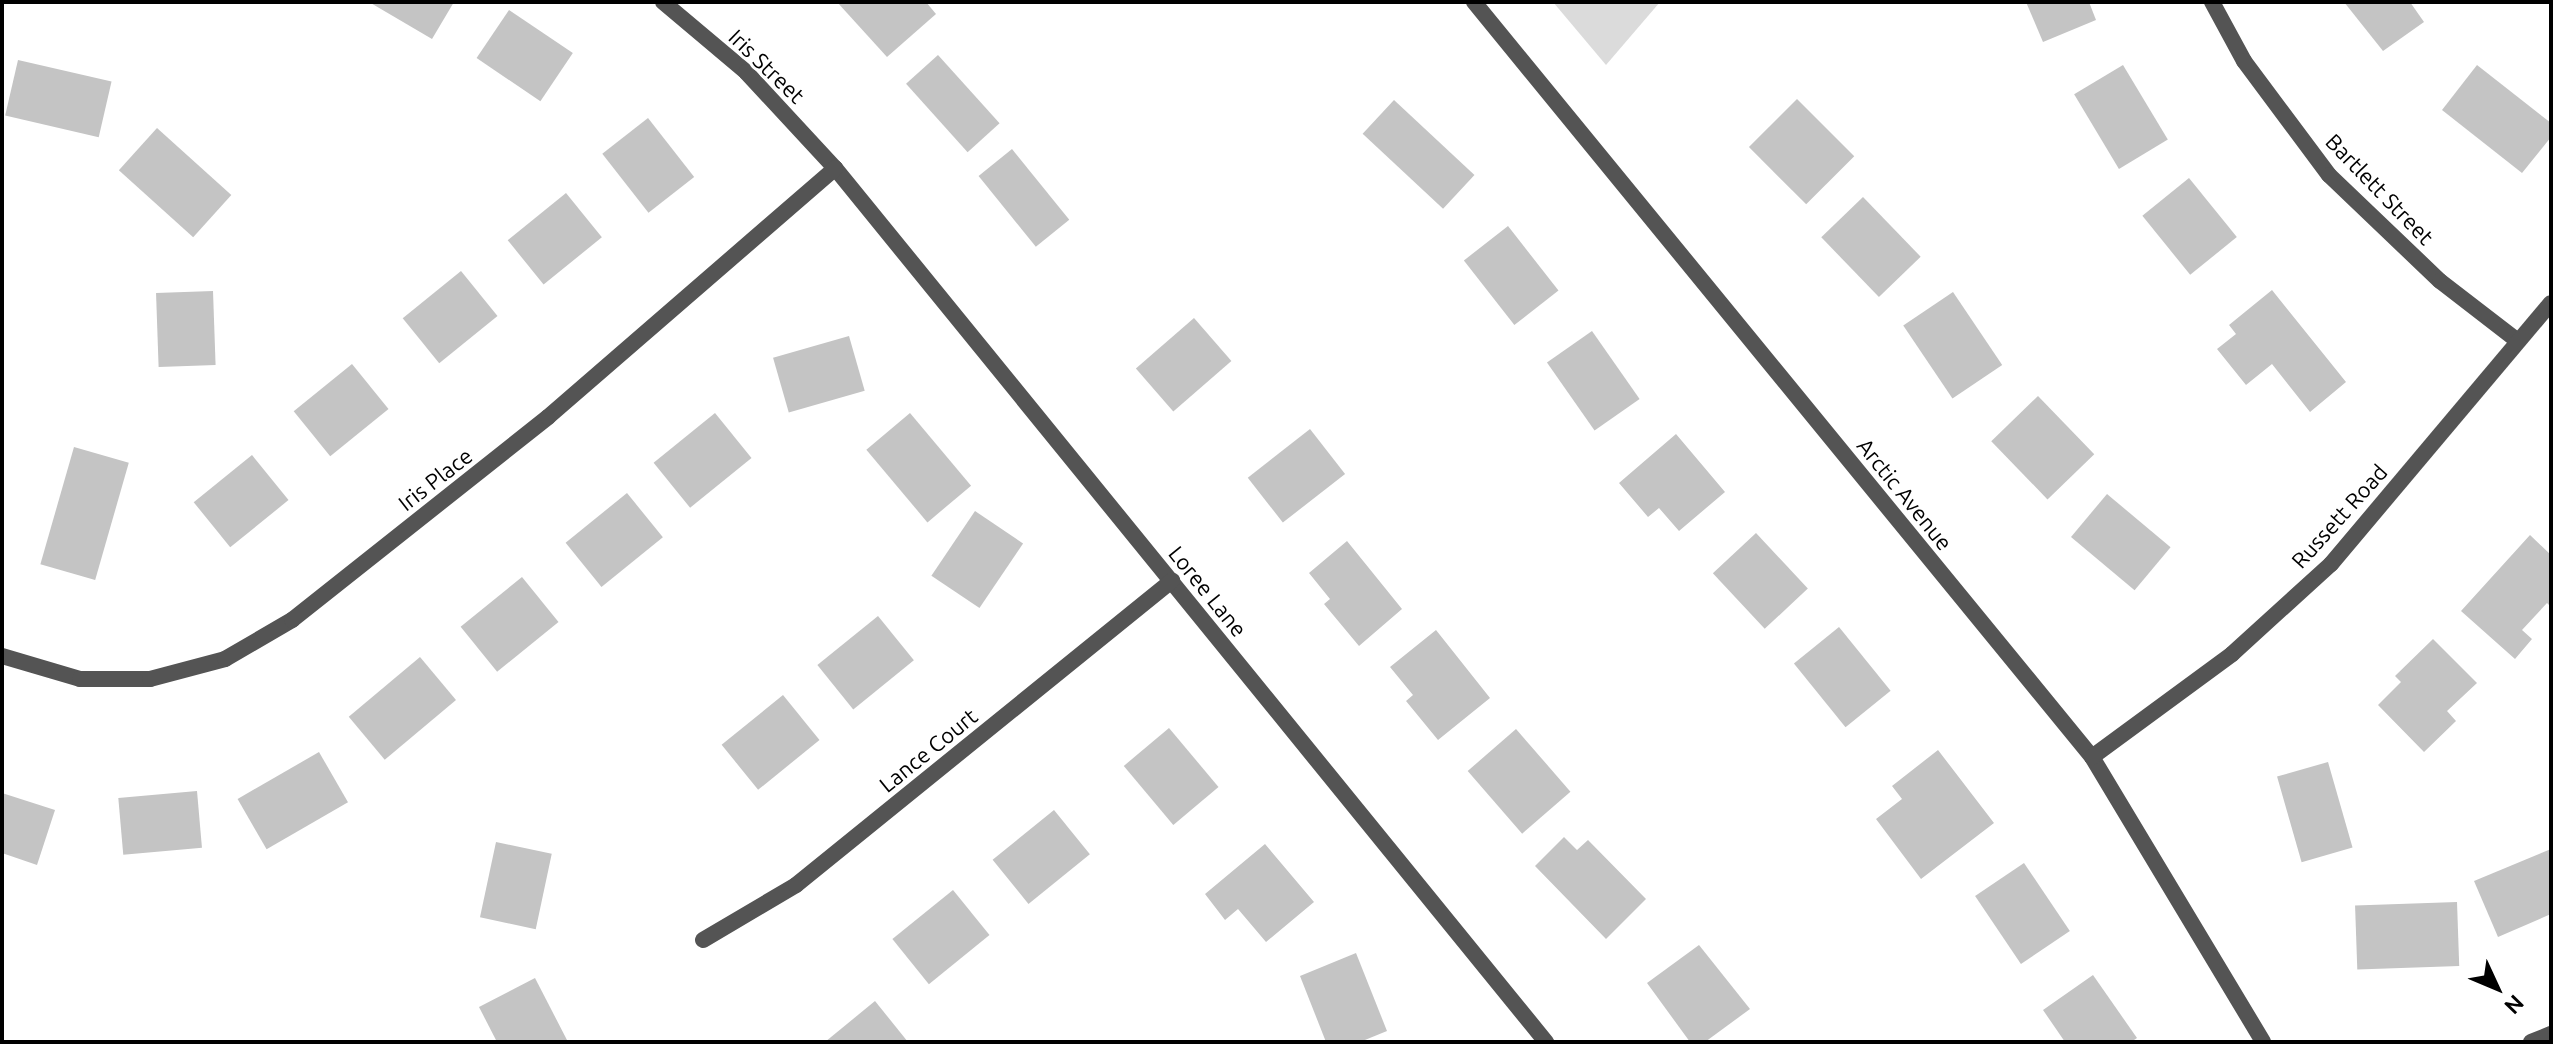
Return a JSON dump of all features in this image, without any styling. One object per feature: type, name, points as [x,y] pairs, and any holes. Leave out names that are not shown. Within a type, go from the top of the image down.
[{"type":"street","name":"Iris Street","points":[[663,2],[746,72],[835,168]]},
{"type":"street","name":"Arctic Avenue","points":[[1474,2],[2092,757],[2263,1042]]},
{"type":"street","name":"Bartlett Street","points":[[2212,2],[2244,61],[2329,175],[2440,281],[2518,341]]},
{"type":"street","name":"Loree Lane","points":[[835,168],[1172,581],[1538,1039]]},
{"type":"street","name":"Iris Place","points":[[2,656],[80,679],[150,679],[225,659],[292,620],[548,417],[835,168]]},
{"type":"street","name":"Russett Road","points":[[2092,757],[2232,654],[2331,564],[2551,303]]},
{"type":"street","name":"Lance Court","points":[[703,940],[796,885],[1172,581]]},
{"type":"street","points":[[2531,1042],[2551,1034]]},
{"type":"shaded area","points":[[1553,2],[1660,2],[1606,65]]},
{"type":"building","points":[[369,2],[454,2],[432,39]]},
{"type":"building","points":[[837,2],[926,2],[936,14],[887,57]]},
{"type":"building","points":[[2026,2],[2089,2],[2096,20],[2043,42]]},
{"type":"building","points":[[2344,2],[2410,2],[2424,22],[2383,51]]},
{"type":"building","points":[[509,10],[573,53],[540,101],[477,58]]},
{"type":"building","points":[[938,55],[1000,123],[968,152],[906,84]]},
{"type":"building","points":[[18,60],[112,82],[99,137],[5,116]]},
{"type":"building","points":[[2123,65],[2168,140],[2119,169],[2074,94]]},
{"type":"building","points":[[2477,65],[2551,123],[2551,137],[2522,173],[2442,110]]},
{"type":"building","points":[[1797,99],[1854,156],[1806,204],[1749,147]]},
{"type":"building","points":[[1394,100],[1474,175],[1443,209],[1363,134]]},
{"type":"building","points":[[648,118],[694,177],[648,213],[602,154]]},
{"type":"building","points":[[157,128],[231,195],[193,237],[119,170]]},
{"type":"building","points":[[1012,149],[1069,220],[1036,247],[979,176]]},
{"type":"building","points":[[2189,178],[2237,237],[2190,275],[2142,216]]},
{"type":"building","points":[[566,193],[602,237],[544,284],[508,240]]},
{"type":"building","points":[[1863,197],[1921,257],[1879,297],[1821,237]]},
{"type":"building","points":[[1508,226],[1558,291],[1514,325],[1464,260]]},
{"type":"building","points":[[461,271],[498,316],[439,363],[403,318]]},
{"type":"building","points":[[2272,290],[2346,382],[2310,412],[2272,364],[2246,385],[2217,349],[2236,334],[2229,325]]},
{"type":"building","points":[[213,291],[216,365],[159,367],[156,293]]},
{"type":"building","points":[[1953,292],[2002,365],[1952,399],[1903,326]]},
{"type":"building","points":[[1194,318],[1231,361],[1173,412],[1136,369]]},
{"type":"building","points":[[1592,331],[1640,399],[1595,431],[1547,363]]},
{"type":"building","points":[[849,336],[865,391],[789,413],[773,358]]},
{"type":"building","points":[[352,364],[389,409],[330,456],[294,411]]},
{"type":"building","points":[[2038,396],[2094,454],[2048,499],[1991,441]]},
{"type":"building","points":[[715,413],[752,458],[690,508],[654,463]]},
{"type":"building","points":[[910,413],[971,486],[927,522],[866,450]]},
{"type":"building","points":[[1310,429],[1345,474],[1283,523],[1248,478]]},
{"type":"building","points":[[1676,434],[1725,492],[1679,531],[1659,508],[1648,517],[1619,483]]},
{"type":"building","points":[[74,447],[129,463],[95,580],[40,564]]},
{"type":"building","points":[[252,455],[289,500],[230,547],[194,502]]},
{"type":"building","points":[[627,493],[663,537],[601,587],[566,543]]},
{"type":"building","points":[[2107,494],[2171,547],[2135,590],[2071,537]]},
{"type":"building","points":[[975,511],[1023,543],[979,608],[931,576]]},
{"type":"building","points":[[1756,533],[1808,589],[1765,629],[1713,573]]},
{"type":"building","points":[[2530,535],[2551,555],[2551,607],[2547,603],[2522,630],[2532,639],[2515,659],[2461,611]]},
{"type":"building","points":[[1347,541],[1402,609],[1359,646],[1324,604],[1330,599],[1309,573]]},
{"type":"building","points":[[522,577],[559,622],[497,672],[461,627]]},
{"type":"building","points":[[878,616],[914,660],[853,709],[817,665]]},
{"type":"building","points":[[1839,627],[1891,691],[1846,727],[1794,664]]},
{"type":"building","points":[[1436,630],[1490,698],[1438,740],[1406,701],[1413,695],[1390,667]]},
{"type":"building","points":[[2433,639],[2477,683],[2447,711],[2456,721],[2424,752],[2378,705],[2401,682],[2395,676]]},
{"type":"building","points":[[420,657],[456,700],[385,760],[349,717]]},
{"type":"building","points":[[783,695],[820,740],[758,790],[722,745]]},
{"type":"building","points":[[1169,728],[1218,787],[1173,825],[1124,766]]},
{"type":"building","points":[[1516,729],[1570,792],[1522,834],[1468,771]]},
{"type":"building","points":[[1938,750],[1994,823],[1921,879],[1876,819],[1902,799],[1892,786]]},
{"type":"building","points":[[319,752],[348,802],[267,849],[238,799]]},
{"type":"building","points":[[2328,762],[2353,848],[2302,862],[2277,777]]},
{"type":"building","points":[[197,791],[202,848],[123,855],[118,798]]},
{"type":"building","points":[[2,793],[55,810],[37,865],[2,853]]},
{"type":"building","points":[[1054,810],[1090,854],[1028,904],[993,860]]},
{"type":"building","points":[[1564,837],[1577,850],[1588,840],[1646,899],[1606,939],[1535,866]]},
{"type":"building","points":[[496,842],[552,854],[536,929],[480,917]]},
{"type":"building","points":[[1265,844],[1314,902],[1266,942],[1238,909],[1225,920],[1205,894]]},
{"type":"building","points":[[2551,849],[2551,914],[2498,937],[2474,881]]},
{"type":"building","points":[[2024,863],[2070,931],[2021,964],[1975,896]]},
{"type":"building","points":[[953,890],[990,935],[929,984],[892,939]]},
{"type":"building","points":[[2457,902],[2459,966],[2357,970],[2355,906]]},
{"type":"building","points":[[1699,945],[1750,1009],[1705,1042],[1690,1042],[1647,983]]},
{"type":"building","points":[[1356,953],[1387,1031],[1360,1042],[1326,1042],[1300,976]]},
{"type":"building","points":[[2093,975],[2137,1038],[2131,1042],[2065,1042],[2043,1010]]},
{"type":"building","points":[[535,978],[568,1042],[497,1042],[479,1007]]},
{"type":"building","points":[[875,1001],[908,1042],[825,1042]]}]
